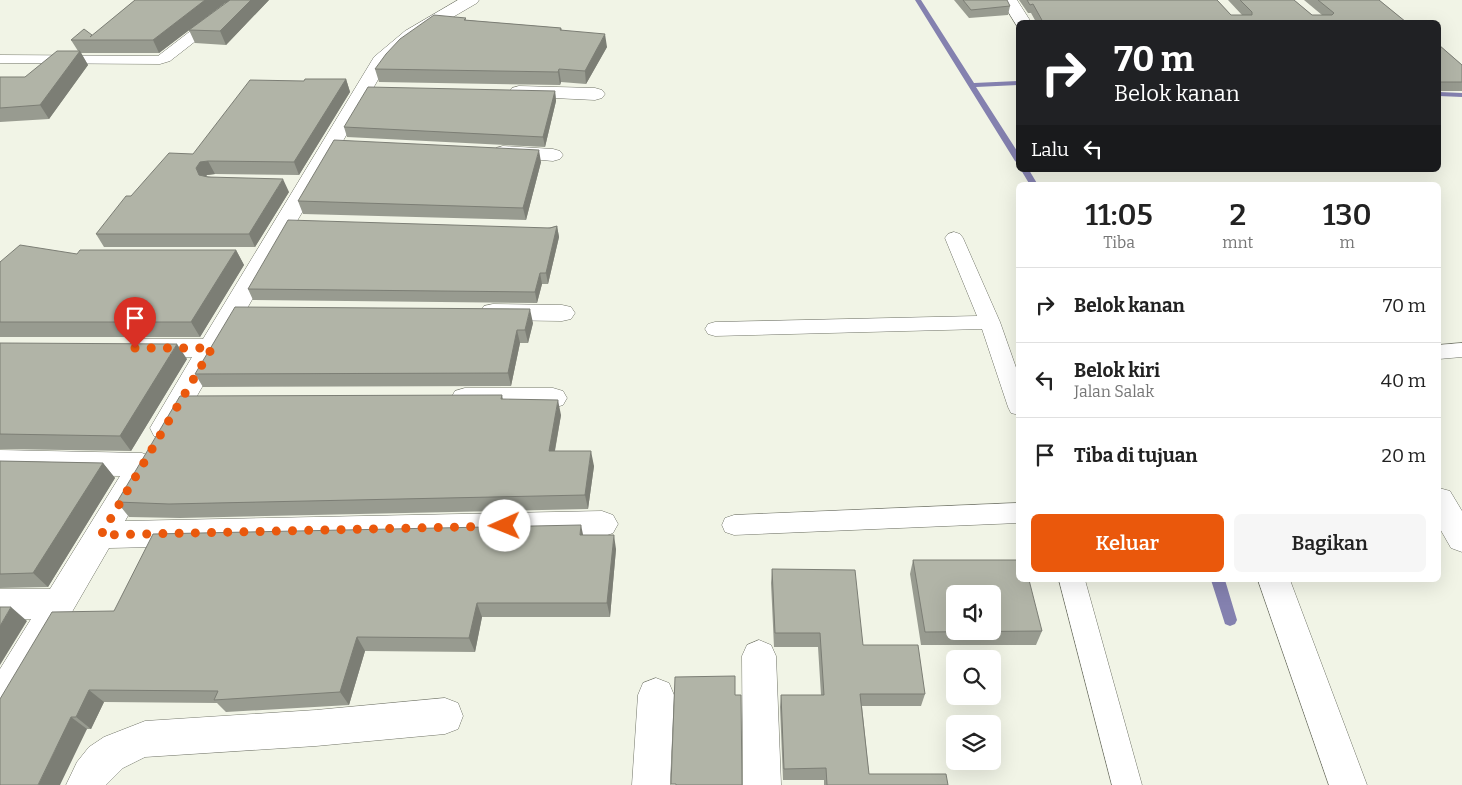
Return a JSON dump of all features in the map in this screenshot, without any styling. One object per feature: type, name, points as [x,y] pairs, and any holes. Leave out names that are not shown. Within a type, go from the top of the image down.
[{"type":"street","points":[[0,702],[266,256],[296,222],[308,184],[341,145],[375,89],[380,61],[432,20],[470,0]]},
{"type":"street","points":[[1009,0],[1022,20]]},
{"type":"street","points":[[432,20],[462,23]]},
{"type":"street","points":[[505,92],[594,94]]},
{"type":"street","points":[[485,152],[552,155]]},
{"type":"street","points":[[280,184],[308,184]]},
{"type":"street","points":[[236,256],[266,256]]},
{"type":"street","points":[[234,310],[264,310]]},
{"type":"street","points":[[473,312],[562,313]]},
{"type":"street","points":[[115,348],[212,348]]},
{"type":"street","points":[[436,398],[553,398]]},
{"type":"street","points":[[181,399],[210,399]]},
{"type":"street","points":[[0,462],[142,465]]},
{"type":"street","points":[[1441,503],[1462,539]]},
{"type":"street","points":[[101,535],[602,524]]},
{"type":"street","points":[[1275,582],[1348,785]]},
{"type":"street","points":[[0,604],[60,604]]},
{"type":"street","points":[[759,656],[762,785]]},
{"type":"street","points":[[651,785],[656,695]]},
{"type":"street","points":[[85,785],[104,756],[122,746],[144,739],[316,728],[445,716]]},
{"type":"lane","points":[[0,59],[160,60],[166,58],[224,12]]},
{"type":"lane","points":[[954,238],[990,322],[1016,398]]},
{"type":"lane","points":[[715,329],[990,322]]},
{"type":"lane","points":[[1441,352],[1462,350]]},
{"type":"lane","points":[[734,525],[1016,513]]},
{"type":"lane","points":[[1073,582],[1127,785]]},
{"type":"building","points":[[135,0],[205,0],[153,40],[71,40],[84,29],[92,35],[90,37]]},
{"type":"building","points":[[230,0],[251,0],[220,31],[189,30]]},
{"type":"building","points":[[963,0],[1007,0],[1010,6],[971,10]]},
{"type":"building","points":[[1027,0],[1217,0],[1231,15],[1252,15],[1252,12],[1240,0],[1294,0],[1312,15],[1332,15],[1334,13],[1318,0],[1379,0],[1404,20],[1042,20],[1033,4],[1030,5]]},
{"type":"building","points":[[434,15],[466,18],[464,20],[561,28],[560,30],[605,34],[585,71],[559,69],[558,72],[375,69],[400,39]]},
{"type":"building","points":[[1441,47],[1462,65],[1462,82],[1441,82]]},
{"type":"building","points":[[57,51],[80,51],[40,105],[0,108],[0,77],[25,77]]},
{"type":"building","points":[[305,79],[346,79],[294,162],[208,161],[200,162],[196,168],[199,175],[208,177],[283,179],[249,234],[96,234],[126,196],[131,196],[169,153],[193,154],[250,80],[304,81]]},
{"type":"building","points":[[368,87],[555,91],[543,137],[344,127]]},
{"type":"building","points":[[334,140],[539,150],[523,208],[298,201]]},
{"type":"building","points":[[288,220],[550,228],[557,226],[546,273],[540,273],[535,292],[248,289]]},
{"type":"building","points":[[20,245],[77,254],[80,250],[236,250],[191,322],[0,322],[0,262]]},
{"type":"building","points":[[235,307],[530,309],[525,330],[517,330],[508,373],[195,374]]},
{"type":"building","points":[[0,343],[177,344],[120,436],[0,434]]},
{"type":"building","points":[[502,395],[501,399],[558,400],[549,451],[591,451],[585,495],[169,504],[117,502],[180,396]]},
{"type":"building","points":[[0,461],[103,463],[33,573],[0,574]]},
{"type":"building","points":[[581,525],[580,535],[614,535],[607,603],[477,603],[469,638],[357,637],[340,692],[214,700],[218,691],[89,690],[76,717],[71,717],[38,785],[0,785],[0,699],[52,612],[114,611],[153,534]]},
{"type":"building","points":[[913,560],[1016,560],[1016,582],[1030,582],[1042,631],[1001,631],[1001,585],[946,585],[946,632],[925,632]]},
{"type":"building","points":[[772,569],[855,570],[863,645],[918,645],[925,694],[860,694],[869,774],[946,774],[948,785],[827,785],[826,768],[784,769],[781,695],[824,695],[820,633],[775,633]]},
{"type":"building","points":[[0,607],[11,607],[0,626]]},
{"type":"building","points":[[735,676],[735,695],[741,695],[742,785],[671,784],[675,677]]},
{"type":"waterway","points":[[918,0],[971,85]]},
{"type":"waterway","points":[[971,85],[1016,83]]},
{"type":"waterway","points":[[971,85],[1016,156]]},
{"type":"waterway","points":[[1441,94],[1462,95]]},
{"type":"waterway","points":[[1026,172],[1032,182]]},
{"type":"waterway","points":[[1219,582],[1230,620]]},
{"type":"route","points":[[135,348],[212,348],[101,535],[505,526]]}]
